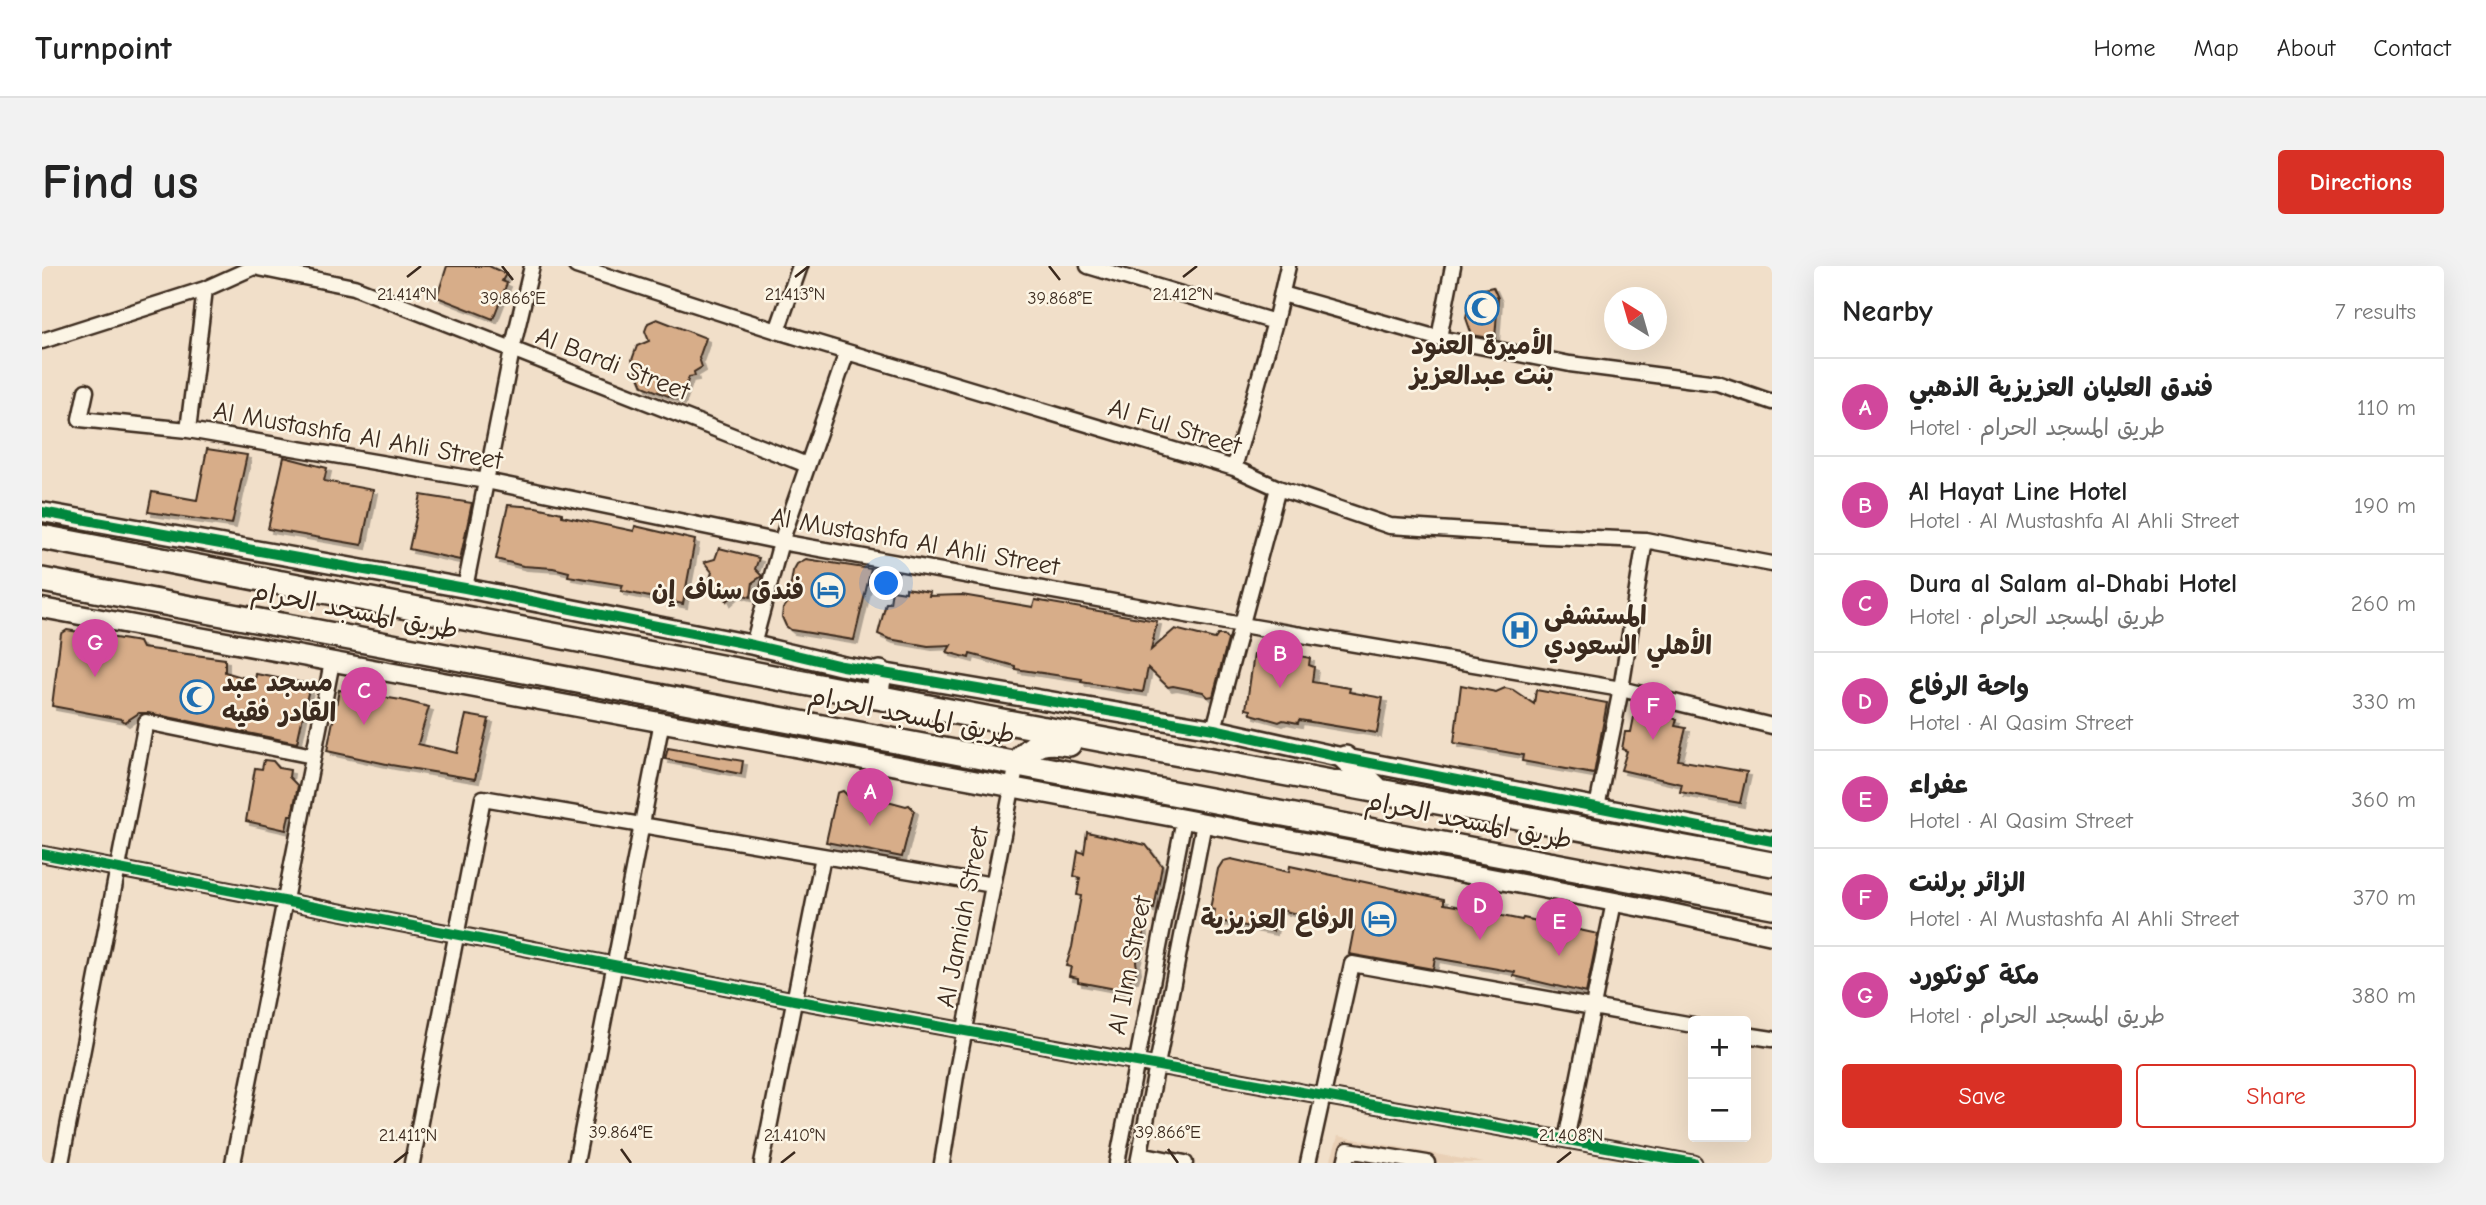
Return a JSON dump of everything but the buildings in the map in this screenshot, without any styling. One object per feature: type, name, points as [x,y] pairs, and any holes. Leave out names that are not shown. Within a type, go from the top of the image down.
[{"type":"main road","name":"طريق المسجد الحرام","points":[[42,537],[876,697],[1772,864]]},
{"type":"main road","name":"طريق المسجد الحرام","points":[[42,580],[1772,906]]},
{"type":"main road","points":[[876,697],[880,673]]},
{"type":"main road","points":[[1017,763],[1029,748],[1051,740],[1194,768],[1224,762]]},
{"type":"main road","points":[[1345,758],[1378,790]]},
{"type":"street","points":[[465,588],[512,350],[532,266]]},
{"type":"street","name":"Al Ful Street","points":[[576,266],[777,331],[1234,468],[1278,488],[1390,526],[1645,540],[1772,564]]},
{"type":"street","points":[[777,331],[800,266]]},
{"type":"street","points":[[1088,266],[1275,322]]},
{"type":"street","points":[[1234,468],[1288,266]]},
{"type":"street","points":[[1438,338],[1453,266]]},
{"type":"street","name":"Al Bardi Street","points":[[42,341],[205,289],[254,267],[354,287],[807,465]]},
{"type":"street","name":"Al Mustashfa Al Ahli Street","points":[[205,289],[188,430],[486,481],[781,542],[1242,625],[1621,689],[1772,726]]},
{"type":"street","points":[[1282,294],[1438,338],[1570,365],[1717,383],[1772,402]]},
{"type":"street","points":[[753,645],[781,542],[847,352]]},
{"type":"street","points":[[86,391],[80,419],[188,430]]},
{"type":"street","points":[[1214,729],[1278,488]]},
{"type":"street","points":[[42,512],[465,588],[880,673],[1214,729],[1345,758],[1772,841]]},
{"type":"street","points":[[93,545],[98,522]]},
{"type":"street","points":[[1597,807],[1621,689],[1645,540]]},
{"type":"street","points":[[42,608],[1184,819],[1772,934]]},
{"type":"street","points":[[233,1163],[332,662]]},
{"type":"street","points":[[705,729],[710,705]]},
{"type":"street","points":[[61,1163],[146,722],[313,756]]},
{"type":"street","points":[[576,1163],[662,722]]},
{"type":"street","name":"Al Jamiah Street","points":[[942,1163],[964,1030],[1017,763]]},
{"type":"street","points":[[412,1163],[483,798],[993,885]]},
{"type":"street","name":"Al Ilm Street","points":[[1116,1163],[1184,819]]},
{"type":"street","name":"Al Ilm Street","points":[[1139,1159],[1204,823]]},
{"type":"street","points":[[42,854],[794,1000],[1694,1163]]},
{"type":"street","points":[[762,1163],[823,856]]},
{"type":"street","points":[[1662,911],[1669,887]]},
{"type":"street","points":[[1566,1140],[1614,902]]},
{"type":"street","points":[[1307,1163],[1352,964],[1688,1024]]},
{"type":"street","points":[[1751,1036],[1772,1039]]},
{"type":"street","points":[[1345,1163],[1348,1150],[1427,1163]]},
{"type":"street","points":[[1139,1159],[1185,1163]]},
{"type":"shaded area","points":[[1338,1136],[1484,1163],[1330,1163]]},
{"type":"cycle path","points":[[42,512],[465,588],[753,645],[842,666],[1214,729],[1349,759],[1772,841]]},
{"type":"cycle path","points":[[42,854],[794,1000],[1694,1163]]},
{"type":"place","name":"الأميرة العنود بنت عبدالعزيز","points":[[1482,308]]},
{"type":"place","name":"فندق سناف إن","points":[[828,590]]},
{"type":"place","name":"المستشفى الأهلي السعودي","points":[[1520,630]]},
{"type":"place","name":"مكة كونكورد","points":[[95,677]]},
{"type":"place","name":"Al Hayat Line Hotel","points":[[1280,688]]},
{"type":"place","name":"مسجد عبد القادر فقيه","points":[[197,697]]},
{"type":"place","name":"Dura al Salam al-Dhabi Hotel","points":[[364,725]]},
{"type":"place","name":"الزائر برلنت","points":[[1653,740]]},
{"type":"place","name":"فندق العليان العزيزية الذهبي","points":[[870,826]]},
{"type":"place","name":"الرفاع العزيزية","points":[[1379,919]]},
{"type":"place","name":"واحة الرفاع","points":[[1480,940]]},
{"type":"place","name":"عفراء","points":[[1559,956]]}]
